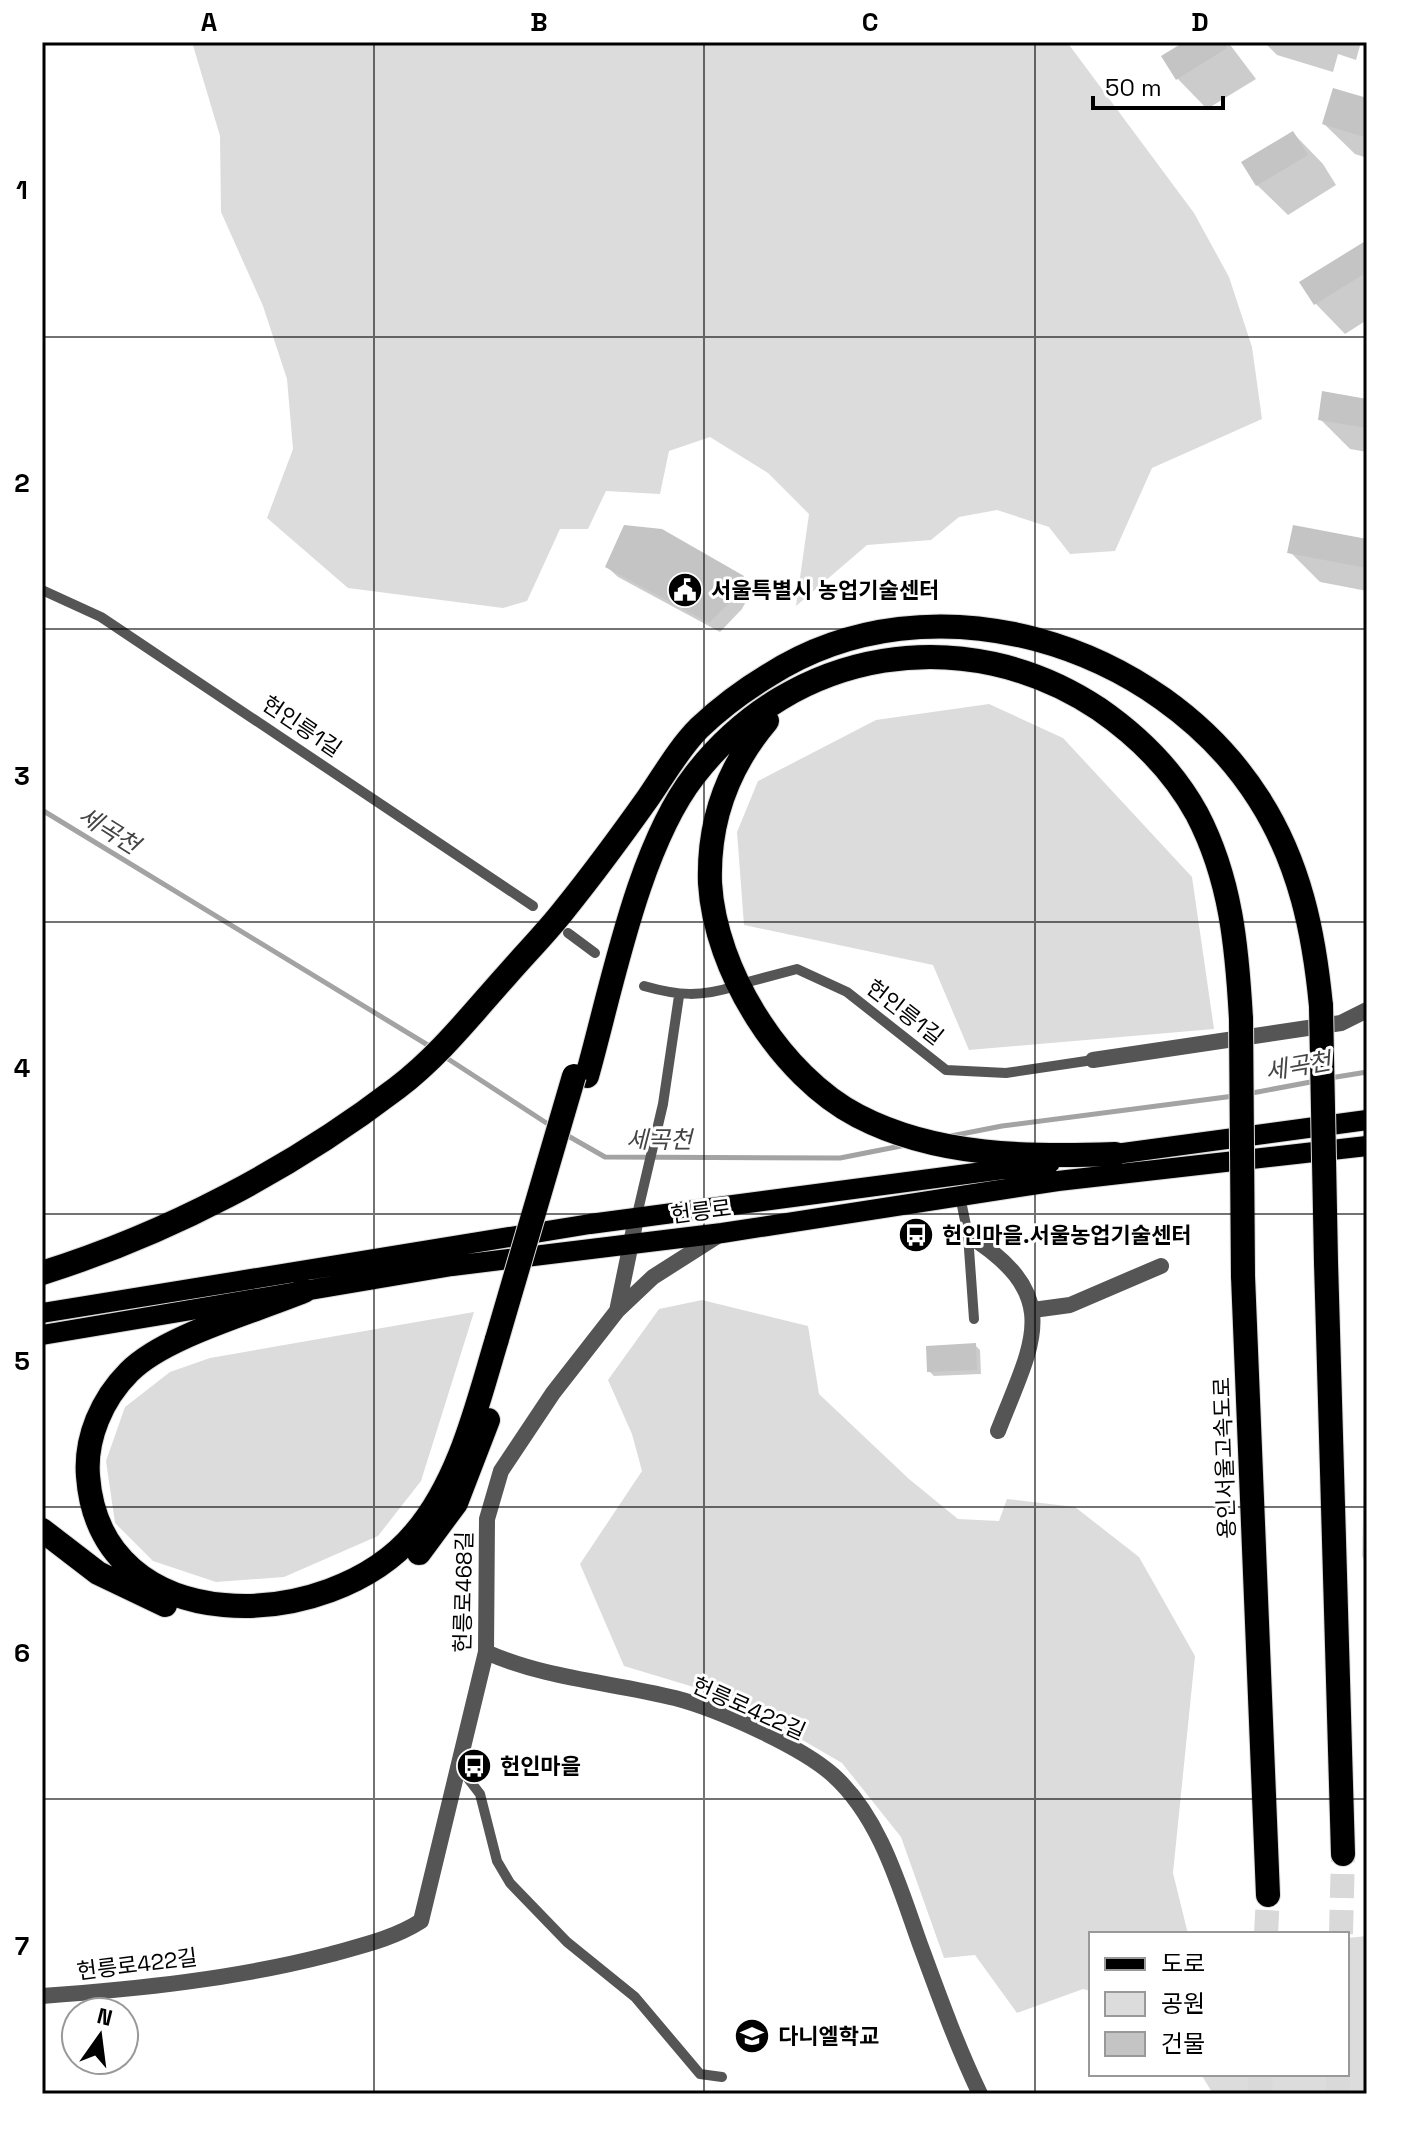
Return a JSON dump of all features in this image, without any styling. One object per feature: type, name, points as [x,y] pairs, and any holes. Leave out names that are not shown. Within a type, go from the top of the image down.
[{"type":"highway","points":[[42,1273],[155,1231],[243,1188],[315,1145],[399,1087],[477,1011],[560,916],[697,730],[769,675],[833,641],[892,628],[955,626],[1046,642],[1106,665],[1180,713],[1242,774],[1269,815],[1305,900],[1315,949],[1321,1006],[1343,1854]]},
{"type":"highway","name":"용인서울고속도로","points":[[798,688],[872,662],[932,656],[965,658],[1029,673],[1059,686],[1114,720],[1138,739],[1176,782],[1196,812],[1217,857],[1230,902],[1241,1019],[1243,1276],[1268,1895]]},
{"type":"highway","points":[[581,1076],[635,867],[652,822],[677,775],[707,735],[769,675]]},
{"type":"highway","points":[[42,1530],[113,1582],[151,1600],[195,1614],[251,1621],[304,1614],[344,1601],[404,1566],[449,1517],[475,1460],[504,1338],[646,869],[675,803],[694,775],[725,743],[798,688]]},
{"type":"highway","points":[[798,688],[758,732],[730,775],[715,826],[711,885],[719,927],[755,1014],[789,1061],[837,1103],[885,1129],[940,1144],[1021,1154],[1115,1154]]},
{"type":"highway","points":[[304,1291],[149,1356],[116,1386],[100,1414],[87,1458],[90,1498],[99,1525],[127,1565],[170,1592],[220,1605],[269,1605],[323,1595],[382,1566],[417,1531],[449,1480],[504,1338]]},
{"type":"main road","name":"헌릉로","points":[[42,1313],[636,1219],[1367,1120]]},
{"type":"main road","name":"헌릉로","points":[[42,1335],[452,1266],[722,1233],[960,1196],[1367,1146]]},
{"type":"street","points":[[1093,1060],[1341,1023],[1367,1010]]},
{"type":"street","name":"헌릉로468길","points":[[617,1311],[636,1219]]},
{"type":"street","name":"헌릉로468길","points":[[421,1921],[486,1652],[487,1519],[501,1471],[553,1393],[617,1311],[653,1277],[722,1233]]},
{"type":"street","points":[[968,1235],[992,1251],[1013,1272],[1031,1299],[1035,1321],[1026,1359],[998,1431]]},
{"type":"street","points":[[1033,1310],[1070,1305],[1161,1266]]},
{"type":"street","name":"헌릉로422길","points":[[486,1652],[513,1664],[552,1674],[676,1698],[783,1743],[833,1775],[868,1816],[898,1882],[960,2053],[980,2094]]},
{"type":"street","name":"헌릉로422길","points":[[42,1996],[126,1990],[279,1967],[402,1933],[421,1921]]},
{"type":"lane","name":"헌인릉1길","points":[[42,590],[115,625],[533,906]]},
{"type":"lane","points":[[568,933],[595,953]]},
{"type":"lane","name":"헌인릉1길","points":[[644,986],[679,996],[709,995],[797,969],[847,992],[946,1070],[1006,1073],[1093,1060]]},
{"type":"lane","name":"헌릉로","points":[[636,1219],[663,1104],[679,996]]},
{"type":"lane","points":[[960,1196],[968,1235],[974,1319]]},
{"type":"lane","points":[[460,1768],[480,1794],[497,1861],[510,1883],[567,1942],[635,1997],[700,2074],[722,2077]]},
{"type":"green space","points":[[192,42],[1067,42],[1194,213],[1229,277],[1252,347],[1262,419],[1152,468],[1115,551],[1070,554],[1049,527],[997,510],[959,517],[931,540],[867,545],[796,606],[809,514],[768,473],[710,437],[669,451],[660,494],[606,491],[588,529],[560,529],[527,601],[503,608],[348,588],[267,518],[293,449],[287,379],[263,306],[221,212],[220,136]]},
{"type":"green space","points":[[989,704],[1063,738],[1192,877],[1214,1029],[969,1050],[933,965],[744,925],[737,832],[758,781],[876,720]]},
{"type":"green space","points":[[702,1300],[808,1326],[819,1394],[909,1479],[958,1519],[999,1521],[1007,1499],[1075,1507],[1139,1557],[1195,1656],[1173,1873],[1188,1932],[1089,1932],[1089,1990],[1083,1989],[1017,2013],[975,1955],[944,1958],[901,1837],[842,1763],[730,1698],[624,1666],[580,1564],[642,1471],[632,1434],[608,1380],[659,1309]]},
{"type":"green space","points":[[474,1312],[421,1481],[378,1536],[284,1577],[216,1582],[153,1561],[115,1523],[106,1461],[125,1407],[170,1372],[210,1358]]},
{"type":"green space","points":[[1364,1476],[1367,1478],[1367,1565],[1362,1556]]},
{"type":"green space","points":[[1367,1936],[1367,2094],[1213,2094],[1202,2076],[1349,2076],[1349,1938]]},
{"type":"building","points":[[1184,42],[1224,42],[1227,48],[1176,80],[1161,56]]},
{"type":"building","points":[[1333,88],[1367,98],[1367,138],[1322,124]]},
{"type":"building","points":[[1293,131],[1308,155],[1256,186],[1241,162]]},
{"type":"building","points":[[1367,240],[1367,272],[1314,305],[1299,282]]},
{"type":"building","points":[[1322,391],[1367,399],[1367,428],[1318,420]]},
{"type":"building","points":[[624,525],[662,529],[744,576],[733,599],[709,623],[605,567]]},
{"type":"building","points":[[1293,525],[1367,539],[1367,568],[1287,553]]},
{"type":"building","points":[[976,1343],[977,1370],[927,1372],[926,1346]]},
{"type":"waterway","name":"세곡천","points":[[42,810],[431,1047]]},
{"type":"waterway","name":"세곡천","points":[[442,1055],[551,1126]]},
{"type":"waterway","name":"세곡천","points":[[1330,1078],[1367,1072]]},
{"type":"waterway","name":"세곡천","points":[[1247,1094],[1316,1081]]},
{"type":"waterway","name":"세곡천","points":[[951,1136],[1002,1126],[1234,1096]]},
{"type":"waterway","name":"세곡천","points":[[563,1133],[605,1157],[840,1158],[906,1145]]},
{"type":"tunnel","points":[[1341,1932],[1343,1854]]},
{"type":"tunnel","points":[[1266,1932],[1268,1895]]},
{"type":"tunnel","points":[[1260,2094],[1261,2076]]},
{"type":"tunnel","points":[[1338,2076],[1338,2094]]},
{"type":"place","name":"서울특별시 농업기술센터","points":[[685,590]]},
{"type":"place","name":"헌인마을.서울농업기술센터","points":[[916,1235]]},
{"type":"place","name":"헌인마을","points":[[474,1766]]},
{"type":"place","name":"다니엘학교","points":[[752,2036]]}]
